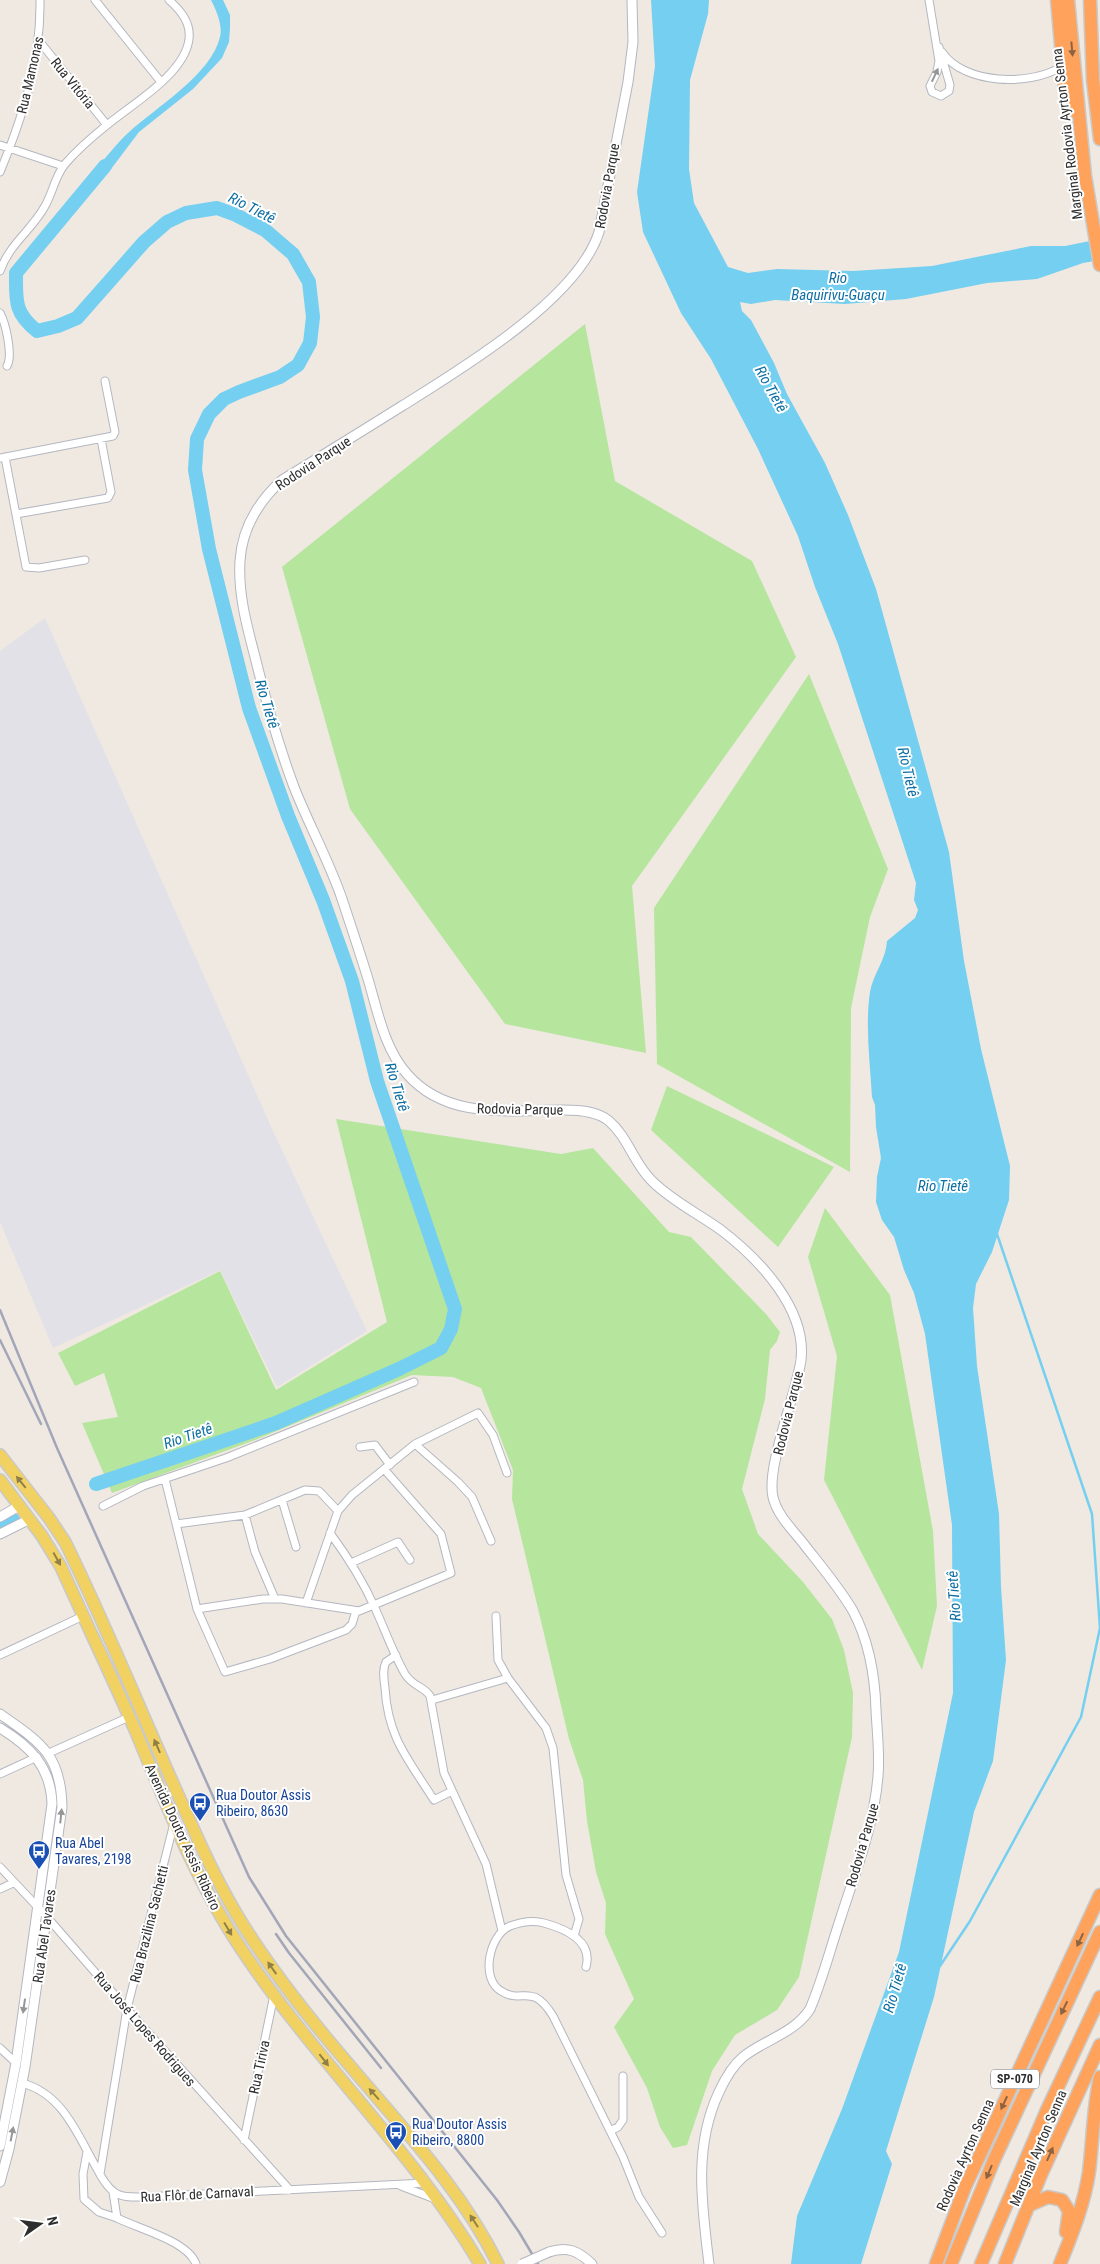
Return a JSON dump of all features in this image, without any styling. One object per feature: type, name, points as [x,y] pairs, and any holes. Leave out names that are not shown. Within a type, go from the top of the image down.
[{"type":"highway","points":[[1057,0],[1061,67],[1065,89],[1078,116]]},
{"type":"highway","name":"Marginal Rodovia Ayrton Senna","points":[[1068,0],[1078,116],[1092,223],[1100,265]]},
{"type":"highway","points":[[1090,0],[1093,80],[1100,139]]},
{"type":"highway","name":"Rodovia Ayrton Senna","points":[[936,2264],[965,2187],[1100,1895]]},
{"type":"highway","name":"Rodovia Ayrton Senna","points":[[951,2264],[1002,2143],[1100,1932]]},
{"type":"highway","name":"SP-070","points":[[981,2264],[1047,2110],[1100,1997]]},
{"type":"highway","name":"Marginal Ayrton Senna","points":[[1005,2264],[1030,2206],[1040,2176],[1100,2045]]},
{"type":"highway","points":[[1060,2264],[1078,2220],[1084,2197],[1100,2077]]},
{"type":"highway","points":[[1030,2206],[1051,2196],[1062,2200],[1069,2211],[1068,2224],[1054,2264]]},
{"type":"main road","name":"Avenida Doutor Assis Ribeiro","points":[[0,1455],[57,1529],[78,1568],[214,1874],[245,1929],[277,1975],[350,2066],[427,2155],[482,2233],[498,2264]]},
{"type":"main road","name":"Avenida Doutor Assis Ribeiro","points":[[0,1480],[30,1519],[61,1567],[129,1717],[174,1823],[206,1891],[228,1930],[274,1995],[349,2092],[426,2183],[480,2264]]},
{"type":"main road","points":[[30,1519],[42,1509]]},
{"type":"main road","points":[[426,2183],[436,2184],[454,2191]]},
{"type":"street","name":"Rua Mamonas","points":[[0,172],[22,114],[40,42],[40,0]]},
{"type":"street","points":[[95,0],[161,82]]},
{"type":"street","points":[[0,271],[20,236],[45,206],[63,166],[107,125],[161,82],[179,64],[189,39],[186,20],[182,12],[168,0]]},
{"type":"street","name":"Rodovia Parque","points":[[632,0],[633,42],[628,82],[599,232],[585,262],[524,322],[488,349],[282,480],[258,505],[242,544],[240,583],[252,647],[294,786],[340,893],[382,1027],[399,1063],[408,1076],[432,1096],[463,1108],[574,1110],[602,1116],[612,1122],[637,1162],[651,1180],[723,1232],[748,1253],[779,1290],[793,1314],[801,1334],[802,1347],[799,1372],[775,1464],[771,1484],[772,1496],[783,1518],[846,1601],[862,1632],[875,1677],[879,1770],[874,1807],[867,1837],[810,2009],[795,2025],[741,2058],[724,2081],[714,2102],[701,2165],[709,2264]]},
{"type":"street","points":[[929,0],[935,35],[940,61],[930,86],[932,92],[941,96],[949,91],[950,84],[935,35]]},
{"type":"street","name":"Rua Vitória","points":[[40,42],[107,125]]},
{"type":"street","points":[[939,47],[945,56],[961,68],[1006,81],[1035,78],[1061,67]]},
{"type":"street","points":[[0,145],[63,166]]},
{"type":"street","points":[[0,313],[7,336],[9,359],[7,366]]},
{"type":"street","points":[[85,560],[39,568],[26,567],[16,514],[2,457],[112,436],[115,432],[105,381]]},
{"type":"street","points":[[16,514],[108,498],[111,492],[101,439]]},
{"type":"street","points":[[103,1506],[143,1486],[226,1458],[414,1382]]},
{"type":"street","points":[[306,1603],[338,1511],[352,1495],[415,1444],[478,1413],[493,1435],[507,1473]]},
{"type":"street","points":[[415,1444],[472,1497],[491,1541]]},
{"type":"street","points":[[197,1609],[228,1603],[275,1599],[356,1611],[374,1606],[450,1573],[441,1534],[387,1467],[375,1446],[360,1447]]},
{"type":"street","points":[[165,1479],[197,1609],[225,1672],[270,1659],[346,1630],[352,1624],[356,1611]]},
{"type":"street","points":[[176,1524],[245,1515],[305,1490],[319,1491],[338,1511]]},
{"type":"street","points":[[282,1500],[296,1547]]},
{"type":"street","points":[[0,1517],[19,1506]]},
{"type":"street","points":[[245,1515],[254,1552],[275,1599]]},
{"type":"street","points":[[0,1534],[30,1519]]},
{"type":"street","points":[[330,1533],[351,1564],[374,1606],[409,1680],[415,1686],[427,1691],[432,1700],[444,1773],[486,1864],[502,1931]]},
{"type":"street","points":[[351,1564],[398,1542],[410,1560]]},
{"type":"street","points":[[0,1655],[83,1616]]},
{"type":"street","points":[[496,1616],[498,1660],[508,1678],[540,1719],[553,1748],[566,1875],[579,1919],[574,1936]]},
{"type":"street","points":[[396,1655],[386,1662],[383,1670],[385,1699],[392,1733],[434,1800],[452,1791]]},
{"type":"street","points":[[432,1700],[508,1678]]},
{"type":"street","name":"Rua Abel Tavares","points":[[0,1714],[24,1730],[49,1753],[57,1772],[62,1806],[48,1917],[22,2083],[0,2182]]},
{"type":"street","points":[[49,1753],[129,1717]]},
{"type":"street","name":"Rua Abel Tavares","points":[[0,1728],[20,1741],[37,1756],[47,1774],[52,1799],[16,2063],[0,2146]]},
{"type":"street","points":[[0,1774],[37,1756]]},
{"type":"street","name":"Rua Brazilina Sachetti","points":[[100,2174],[127,2010],[174,1823]]},
{"type":"street","name":"Rua José Lopes Rodrigues","points":[[0,1868],[48,1917],[127,2010],[290,2190]]},
{"type":"street","points":[[0,1889],[13,1882]]},
{"type":"street","points":[[586,1967],[588,1957],[585,1946],[574,1936],[558,1927],[535,1921],[515,1924],[502,1931],[494,1941],[491,1950],[491,1973],[494,1985],[506,1994],[535,1997],[548,2008],[610,2131],[639,2197],[662,2233]]},
{"type":"street","name":"Rua Tiriva","points":[[244,2140],[274,1995]]},
{"type":"street","points":[[0,2048],[16,2063]]},
{"type":"street","points":[[610,2131],[621,2124],[623,2120],[622,2076]]},
{"type":"street","points":[[22,2083],[38,2090],[60,2107],[72,2122],[87,2152],[113,2192],[117,2218]]},
{"type":"street","points":[[87,2152],[83,2174],[84,2199],[99,2212],[184,2247],[193,2256],[196,2264]]},
{"type":"street","name":"Rua Flôr de Carnaval","points":[[113,2192],[131,2197],[426,2183]]},
{"type":"street","name":"Rua Flôr de Carnaval","points":[[398,2185],[440,2202]]},
{"type":"street","points":[[522,2264],[549,2252],[565,2248],[572,2250],[592,2264]]},
{"type":"shaded area","points":[[45,618],[273,1131],[367,1331],[277,1387],[220,1270],[53,1348],[0,1222],[0,651]]},
{"type":"green space","points":[[585,324],[615,481],[752,561],[796,657],[632,886],[646,1053],[505,1024],[350,809],[282,567]]},
{"type":"green space","points":[[809,674],[888,869],[870,917],[851,1008],[850,1172],[657,1064],[654,908]]},
{"type":"green space","points":[[667,1086],[834,1167],[778,1247],[651,1130]]},
{"type":"green space","points":[[336,1119],[561,1154],[593,1148],[669,1232],[691,1237],[766,1314],[780,1332],[777,1341],[770,1350],[765,1399],[742,1489],[758,1534],[803,1582],[832,1619],[844,1650],[853,1693],[852,1737],[799,1977],[777,2010],[735,2035],[712,2071],[687,2145],[673,2148],[660,2127],[647,2088],[614,2027],[634,1999],[605,1934],[606,1903],[596,1872],[587,1821],[583,1780],[569,1739],[512,1499],[513,1470],[481,1388],[453,1377],[412,1375],[255,1440],[112,1493],[82,1423],[118,1417],[104,1373],[75,1386],[58,1353],[220,1271],[276,1390],[387,1322]]},
{"type":"green space","points":[[825,1208],[890,1295],[933,1531],[937,1606],[922,1670],[824,1480],[837,1356],[808,1257]]},
{"type":"water","points":[[211,0],[223,0],[230,15],[229,42],[222,58],[193,89],[139,132],[108,173],[100,164],[114,148],[128,133],[181,90],[206,64],[215,51],[221,28]]},
{"type":"water","name":"Rio Tietê","points":[[651,0],[709,0],[708,14],[690,80],[689,169],[694,203],[728,267],[748,273],[777,269],[853,271],[932,266],[1031,246],[1065,246],[1100,239],[1100,260],[1083,263],[1037,279],[987,283],[906,299],[845,304],[775,300],[751,304],[740,302],[742,311],[751,320],[774,363],[787,394],[825,463],[848,515],[876,589],[949,852],[964,961],[981,1049],[1010,1166],[1009,1200],[992,1252],[976,1284],[973,1308],[977,1366],[999,1514],[1006,1660],[993,1761],[974,1812],[934,1997],[886,2151],[892,2164],[861,2264],[791,2264],[797,2216],[842,2109],[899,1952],[953,1693],[952,1525],[925,1334],[914,1293],[904,1270],[894,1237],[882,1220],[876,1202],[877,1177],[881,1158],[875,1105],[872,1097],[868,1044],[868,1018],[872,985],[887,941],[915,918],[918,910],[914,900],[916,883],[838,644],[815,587],[798,536],[758,449],[711,359],[681,313],[643,232],[637,192],[655,66]]},
{"type":"waterway","name":"Rio Tietê","points":[[96,1484],[276,1423],[399,1369],[441,1348],[451,1329],[455,1309],[377,1081],[352,981],[323,900],[288,816],[249,708],[209,549],[195,470],[197,439],[209,414],[224,399],[280,377],[298,365],[310,343],[313,317],[309,282],[293,254],[265,230],[236,215],[217,208],[186,213],[167,222],[144,242],[77,318],[58,326],[37,331],[20,312],[16,291],[16,273],[105,166]]},
{"type":"waterway","points":[[940,1966],[970,1921],[1081,1717],[1100,1628],[1092,1514],[996,1231]]},
{"type":"waterway","name":"Rio Tietê","points":[[0,1526],[14,1520]]},
{"type":"railway","points":[[0,1310],[57,1448],[249,1877],[286,1936],[497,2200],[538,2264]]},
{"type":"railway","points":[[0,1340],[41,1424]]},
{"type":"railway","points":[[276,1934],[381,2068]]},
{"type":"place","name":"Rua Doutor Assis Ribeiro, 8630","points":[[200,1822]]},
{"type":"place","name":"Rua Abel Tavares, 2198","points":[[39,1870]]},
{"type":"place","name":"Rua Doutor Assis Ribeiro, 8800","points":[[396,2151]]},
{"type":"water label","name":"Rio Baquirivu-Guaçu","points":[[838,286]]}]
